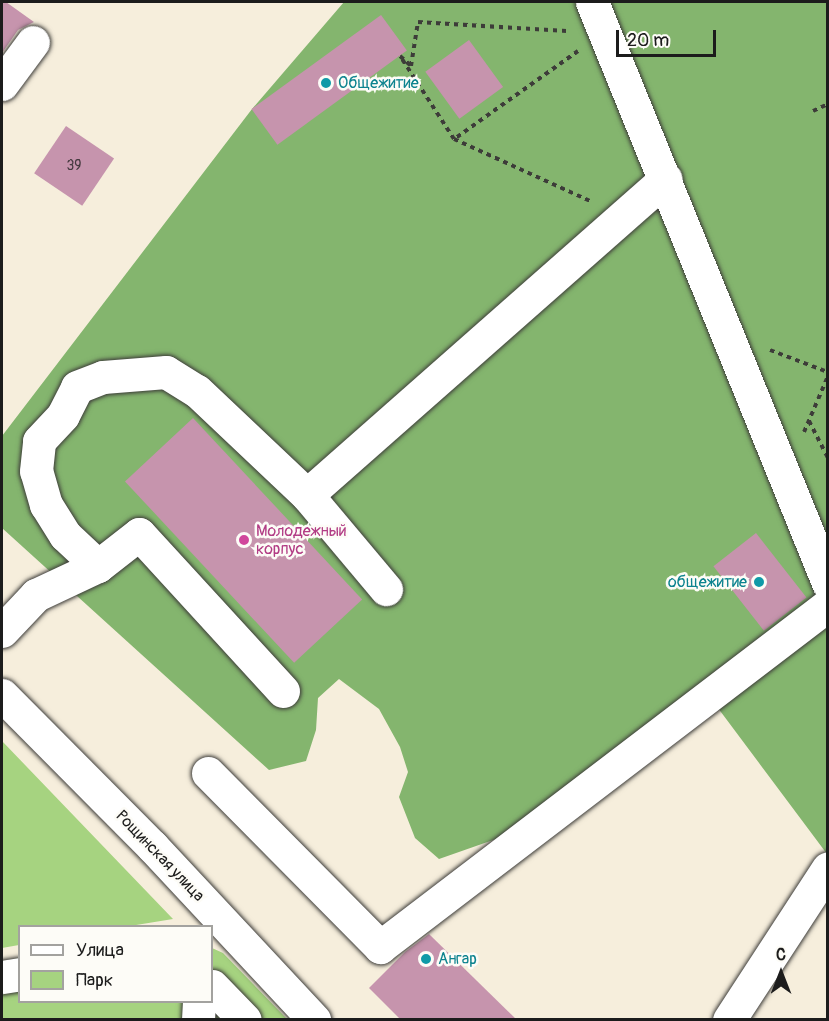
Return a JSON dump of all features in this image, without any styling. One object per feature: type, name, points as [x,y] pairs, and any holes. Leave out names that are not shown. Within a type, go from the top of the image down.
[{"type":"street","points":[[592,2],[828,583]]},
{"type":"street","points":[[2,84],[33,42]]},
{"type":"street","points":[[307,495],[665,178]]},
{"type":"street","points":[[98,566],[64,535],[45,505],[36,471],[39,441],[63,415],[78,387],[104,377],[166,372],[197,391],[307,495],[386,589]]},
{"type":"street","points":[[2,631],[36,595],[98,566],[139,534],[283,691]]},
{"type":"street","points":[[208,773],[380,947],[828,604]]},
{"type":"street","name":"Рощинская улица","points":[[2,695],[152,846],[210,925]]},
{"type":"street","points":[[729,1020],[828,868]]},
{"type":"street","name":"Рощинская улица","points":[[215,932],[314,1020]]},
{"type":"street","points":[[2,977],[18,974]]},
{"type":"street","points":[[213,987],[245,1020]]},
{"type":"street","points":[[198,1020],[199,1003]]},
{"type":"path","points":[[603,33],[418,22],[411,66],[400,56],[454,139],[623,216]]},
{"type":"path","points":[[454,139],[603,33]]},
{"type":"path","points":[[813,111],[828,104]]},
{"type":"path","points":[[727,333],[828,374],[785,477]]},
{"type":"path","points":[[809,420],[828,458]]},
{"type":"green space","points":[[344,2],[827,2],[827,854],[709,696],[496,839],[439,859],[415,838],[399,797],[408,772],[400,747],[379,709],[339,679],[318,698],[316,730],[306,761],[269,770],[2,528],[2,436],[252,109]]},
{"type":"green space","points":[[2,741],[173,919],[136,925],[18,925],[18,945],[2,948]]},
{"type":"green space","points":[[213,948],[223,953],[287,1019],[2,1020],[2,961],[18,958],[18,1003],[213,1003]]},
{"type":"building","points":[[2,2],[6,2],[34,22],[18,30],[2,53]]},
{"type":"building","name":"Общежитие","points":[[381,15],[407,51],[277,145],[252,109]]},
{"type":"building","name":"Общежитие","points":[[469,40],[503,87],[459,119],[425,72]]},
{"type":"building","points":[[66,126],[114,158],[82,206],[34,173]]},
{"type":"building","name":"Молодежный корпус","points":[[193,418],[362,599],[294,663],[125,481]]},
{"type":"building","name":"общежитие","points":[[756,533],[806,598],[764,631],[713,566]]},
{"type":"building","name":"Ангар","points":[[429,934],[517,1020],[401,1020],[369,988],[405,952]]},
{"type":"place","name":"Общежитие","points":[[326,83]]},
{"type":"place","name":"Молодежный корпус","points":[[244,540]]},
{"type":"place","name":"общежитие","points":[[759,582]]},
{"type":"place","name":"Ангар","points":[[426,959]]}]
